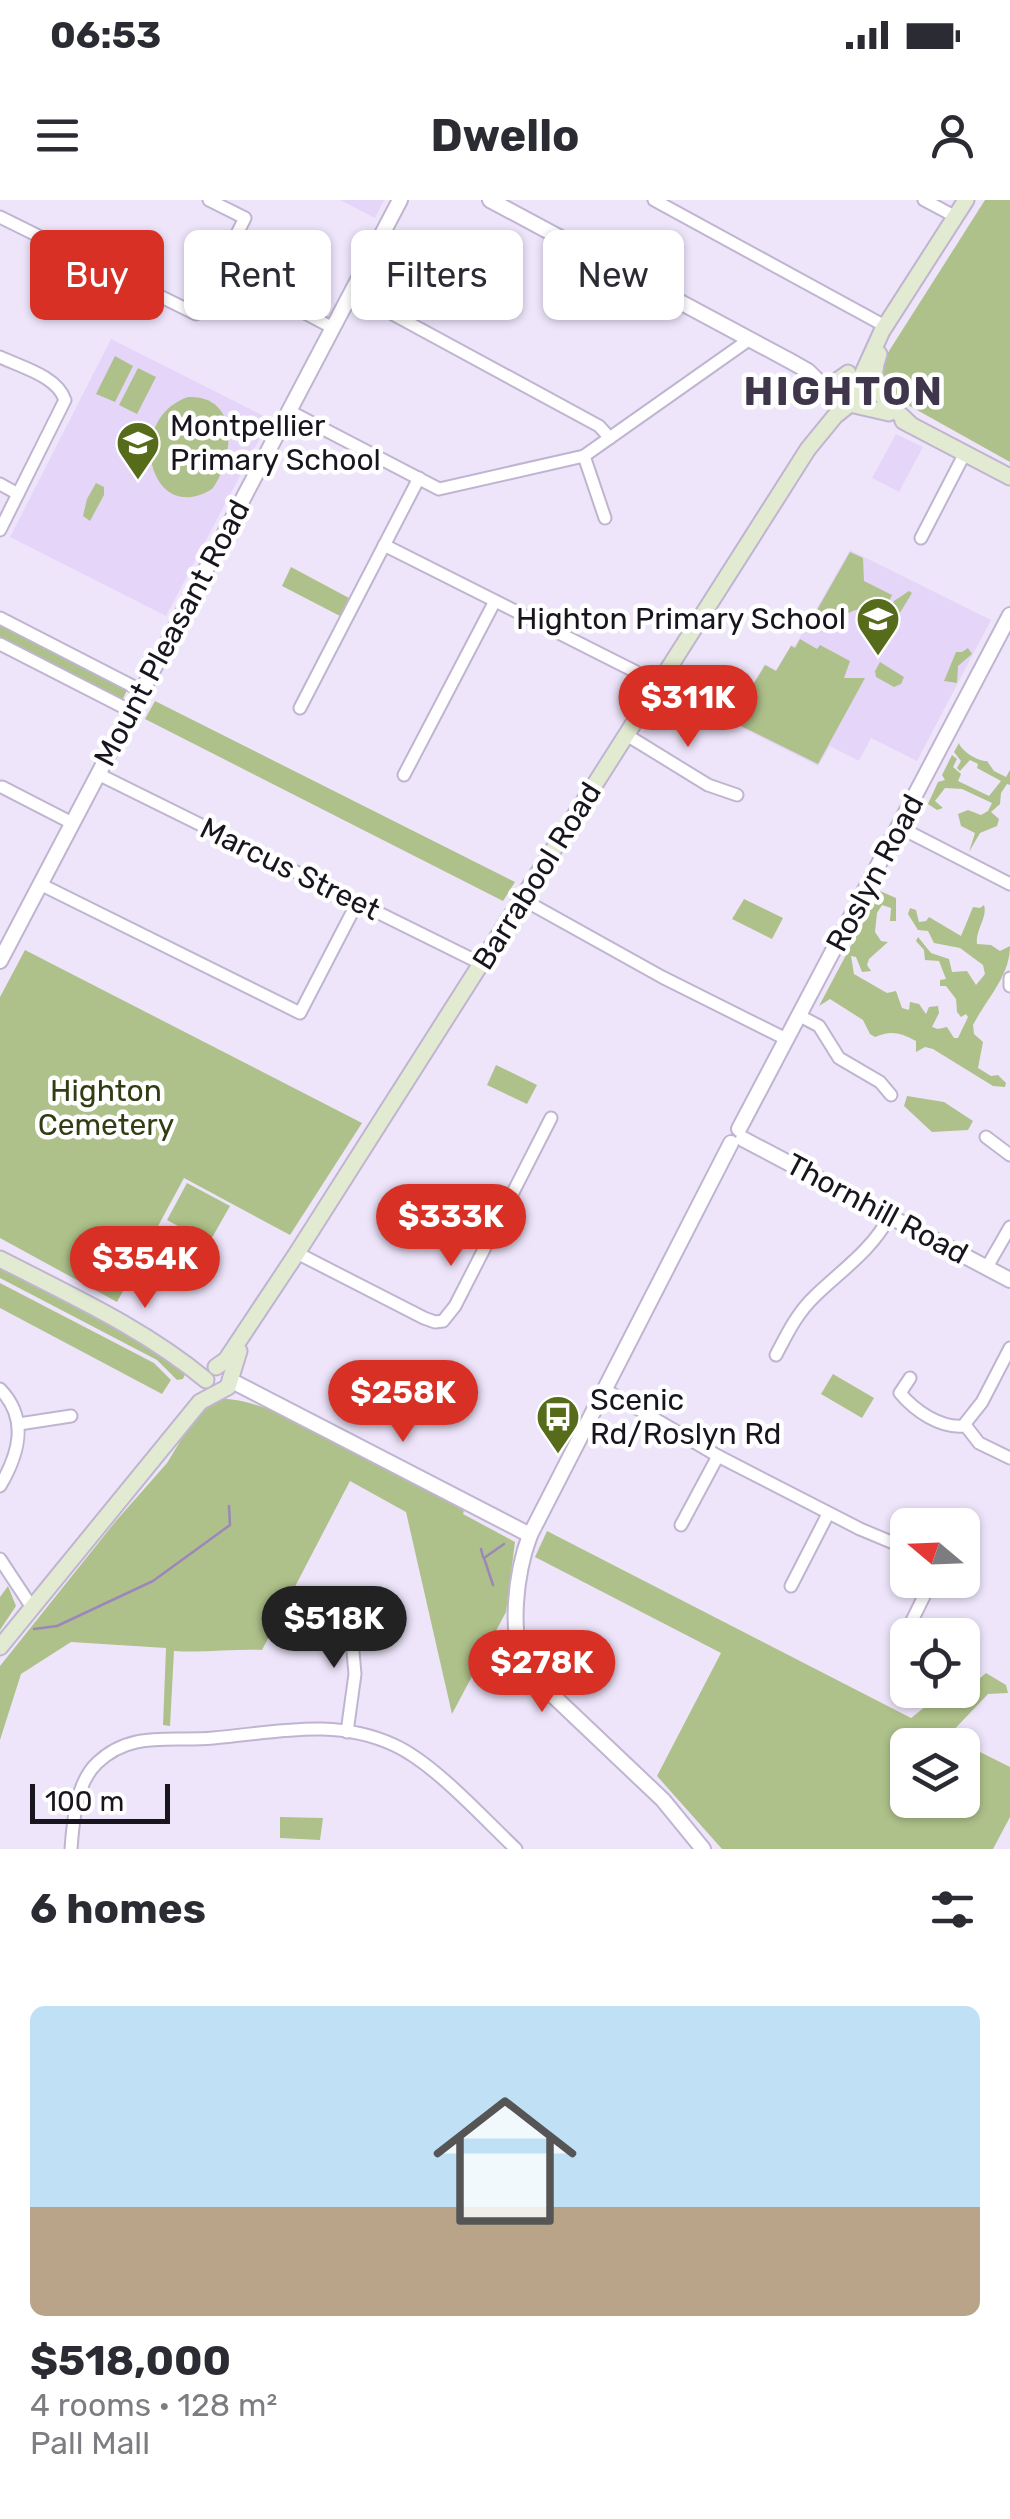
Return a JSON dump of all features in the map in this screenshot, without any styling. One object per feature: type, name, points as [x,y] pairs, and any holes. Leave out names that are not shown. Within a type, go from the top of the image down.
[{"type":"main road","points":[[849,404],[856,398],[884,329],[963,206]]},
{"type":"main road","points":[[910,425],[878,390],[873,373],[920,272]]},
{"type":"main road","points":[[884,329],[833,385],[832,395],[839,403],[889,413]]},
{"type":"main road","points":[[841,378],[858,386],[889,413],[1008,477]]},
{"type":"main road","name":"Barrabool Road","points":[[0,1647],[218,1380],[226,1360],[819,432],[832,395]]},
{"type":"main road","name":"Barrabool Road","points":[[819,432],[849,404]]},
{"type":"main road","points":[[0,1259],[100,1311],[218,1380]]},
{"type":"street","points":[[209,200],[245,218],[239,230]]},
{"type":"street","name":"Mount Pleasant Road","points":[[384,230],[400,200]]},
{"type":"street","points":[[490,200],[808,372],[832,395]]},
{"type":"street","points":[[654,200],[884,329]]},
{"type":"street","points":[[924,200],[963,206]]},
{"type":"street","points":[[0,218],[184,308]]},
{"type":"street","name":"Mount Pleasant Road","points":[[0,960],[351,294]]},
{"type":"street","points":[[318,320],[333,328]]},
{"type":"street","points":[[404,320],[600,426],[610,438]]},
{"type":"street","points":[[289,411],[439,489],[584,456],[750,339]]},
{"type":"street","points":[[0,356],[51,382],[65,400],[0,530]]},
{"type":"street","points":[[808,372],[841,378]]},
{"type":"street","points":[[921,538],[965,454]]},
{"type":"street","points":[[584,456],[605,518]]},
{"type":"street","points":[[300,708],[418,478]]},
{"type":"street","points":[[0,484],[18,494]]},
{"type":"street","points":[[384,545],[658,682]]},
{"type":"street","points":[[404,775],[495,602]]},
{"type":"street","name":"Roslyn Road","points":[[703,1849],[664,1800],[526,1670],[516,1646],[514,1627],[524,1552],[604,1389],[1010,616]]},
{"type":"street","points":[[0,618],[142,691]]},
{"type":"street","points":[[0,644],[131,711]]},
{"type":"street","points":[[625,734],[708,785],[737,795]]},
{"type":"street","name":"Marcus Street","points":[[98,774],[482,964]]},
{"type":"street","points":[[2,787],[72,824]]},
{"type":"street","points":[[899,827],[1010,884]]},
{"type":"street","points":[[40,884],[300,1013],[357,903]]},
{"type":"street","points":[[522,899],[662,977],[786,1039]]},
{"type":"street","points":[[1010,978],[1010,986]]},
{"type":"street","points":[[800,1016],[819,1026],[840,1058],[880,1082],[892,1095]]},
{"type":"street","points":[[297,1253],[424,1318],[443,1321],[455,1306],[551,1118]]},
{"type":"street","name":"Thornhill Road","points":[[738,1137],[1010,1280]]},
{"type":"street","points":[[986,1137],[1010,1154]]},
{"type":"street","points":[[776,1356],[799,1314],[868,1250],[890,1216]]},
{"type":"street","points":[[987,1267],[1010,1228]]},
{"type":"street","points":[[910,1378],[898,1396],[932,1418],[956,1427],[965,1425],[984,1399],[1010,1348]]},
{"type":"street","points":[[218,1380],[256,1393],[530,1535]]},
{"type":"street","points":[[0,1389],[19,1424],[19,1443],[0,1486]]},
{"type":"street","points":[[604,1389],[718,1456],[828,1514],[890,1541]]},
{"type":"street","points":[[19,1424],[71,1416]]},
{"type":"street","points":[[965,1425],[978,1443],[1010,1458]]},
{"type":"street","points":[[681,1525],[718,1456]]},
{"type":"street","points":[[792,1586],[828,1514]]},
{"type":"street","points":[[0,1559],[31,1606]]},
{"type":"street","points":[[347,1732],[356,1674],[354,1617]]},
{"type":"street","points":[[71,1849],[77,1806],[88,1774],[96,1763],[126,1744],[154,1738],[208,1739],[274,1729],[347,1732],[396,1746],[516,1849]]},
{"type":"shaded area","points":[[340,200],[384,200],[375,218]]},
{"type":"shaded area","name":"Montpellier Primary School","points":[[111,339],[270,419],[166,616],[10,537]]},
{"type":"shaded area","points":[[896,434],[923,447],[899,492],[872,478]]},
{"type":"shaded area","name":"Highton Primary School","points":[[850,550],[991,620],[917,761],[871,738],[859,761],[830,746],[818,766],[730,722],[765,664],[776,670],[791,645],[795,646]]},
{"type":"green space","points":[[985,200],[1010,200],[1010,462],[883,391],[882,362]]},
{"type":"green space","points":[[115,356],[133,366],[115,402],[96,394]]},
{"type":"green space","points":[[138,368],[156,377],[137,414],[119,405]]},
{"type":"green space","points":[[188,397],[205,399],[217,406],[228,431],[228,447],[219,477],[212,489],[191,497],[173,494],[160,483],[152,466],[151,446],[156,426],[168,409]]},
{"type":"green space","points":[[96,483],[104,487],[104,495],[90,521],[83,516]]},
{"type":"green space","points":[[850,552],[863,558],[864,581],[892,595],[882,616],[854,611],[829,628],[813,617]]},
{"type":"green space","points":[[291,567],[349,598],[340,616],[282,586]]},
{"type":"green space","points":[[909,591],[912,593],[887,634],[879,629],[894,601]]},
{"type":"green space","points":[[0,622],[128,688],[122,701],[0,639]]},
{"type":"green space","points":[[800,639],[850,661],[844,678],[865,678],[818,764],[731,721],[765,665],[776,671]]},
{"type":"green space","points":[[968,648],[972,654],[958,666],[957,683],[944,681],[956,652]]},
{"type":"green space","points":[[880,662],[904,677],[901,684],[894,687],[876,677]]},
{"type":"green space","points":[[155,701],[515,882],[503,901],[145,719]]},
{"type":"green space","points":[[959,743],[971,755],[987,761],[994,771],[1006,777],[1010,770],[1010,785],[1007,784],[1000,804],[991,812],[999,819],[997,826],[980,833],[969,852],[975,833],[961,826],[958,814],[968,810],[981,815],[992,803],[962,789],[945,788],[935,801],[943,808],[937,810],[928,804],[938,782],[945,780],[942,775],[952,755],[957,759],[953,767],[961,774],[958,781],[989,796],[1001,781],[970,760],[960,771],[957,768],[961,761],[954,752]]},
{"type":"green space","points":[[880,891],[896,898],[896,921],[890,921],[891,908],[882,905],[875,932],[881,941],[888,942],[869,959],[871,971],[862,972],[856,957],[851,956],[854,974],[887,993],[896,991],[902,1008],[909,1010],[910,1002],[919,1004],[926,1014],[929,1007],[938,1006],[932,1027],[947,1027],[954,1038],[958,1038],[968,1017],[961,1017],[956,999],[946,986],[940,986],[940,980],[946,979],[939,961],[925,960],[924,950],[916,941],[918,937],[931,953],[949,959],[952,972],[967,971],[976,985],[985,974],[983,965],[960,948],[934,943],[928,931],[918,930],[908,914],[910,908],[916,910],[919,922],[929,917],[961,936],[973,907],[984,905],[977,944],[991,945],[1000,951],[1010,946],[997,987],[973,1025],[974,1034],[983,1042],[978,1068],[991,1076],[998,1075],[1005,1087],[993,1086],[933,1049],[925,1047],[916,1052],[916,1041],[905,1036],[891,1033],[875,1037],[863,1020],[830,999],[819,1006]]},
{"type":"green space","points":[[744,899],[783,918],[772,939],[732,919]]},
{"type":"green space","name":"Highton Cemetery","points":[[25,950],[362,1123],[290,1235],[184,1178],[117,1302],[0,1238],[0,997]]},
{"type":"green space","points":[[496,1065],[537,1085],[527,1104],[487,1085]]},
{"type":"green space","points":[[907,1096],[944,1102],[973,1121],[968,1130],[932,1132],[904,1106]]},
{"type":"green space","points":[[187,1183],[230,1206],[209,1243],[167,1220]]},
{"type":"green space","points":[[0,1267],[157,1350],[186,1372],[183,1379],[177,1380],[157,1360],[0,1278]]},
{"type":"green space","points":[[0,1283],[154,1363],[171,1380],[162,1394],[0,1308]]},
{"type":"green space","points":[[833,1374],[874,1398],[862,1418],[821,1394]]},
{"type":"green space","points":[[218,1399],[243,1401],[307,1425],[378,1461],[515,1542],[506,1612],[452,1714],[406,1512],[350,1481],[262,1650],[174,1651],[170,1726],[163,1725],[166,1648],[71,1642],[21,1674],[0,1740],[0,1666],[167,1463],[193,1420]]},
{"type":"green space","points":[[547,1531],[911,1718],[924,1708],[975,1708],[956,1728],[890,1728],[890,1818],[980,1818],[980,1752],[1010,1767],[1010,1817],[993,1849],[722,1849],[657,1776],[721,1653],[535,1557]]},
{"type":"green space","points":[[8,1586],[16,1606],[0,1630],[0,1597]]},
{"type":"green space","points":[[986,1673],[1006,1685],[1008,1693],[988,1694],[980,1702],[980,1678]]},
{"type":"green space","points":[[280,1817],[323,1818],[320,1840],[280,1838]]},
{"type":"waterway","points":[[34,1629],[57,1626],[153,1581],[230,1525],[229,1506]]},
{"type":"waterway","points":[[493,1585],[484,1558],[504,1544]]},
{"type":"waterway","points":[[481,1549],[483,1557]]},
{"type":"place","name":"Montpellier Primary School","points":[[138,481]]},
{"type":"place","name":"Highton Primary School","points":[[878,657]]},
{"type":"place","name":"Scenic Rd/Roslyn Rd","points":[[558,1455]]},
{"type":"district","name":"HIGHTON","points":[[844,391]]}]
